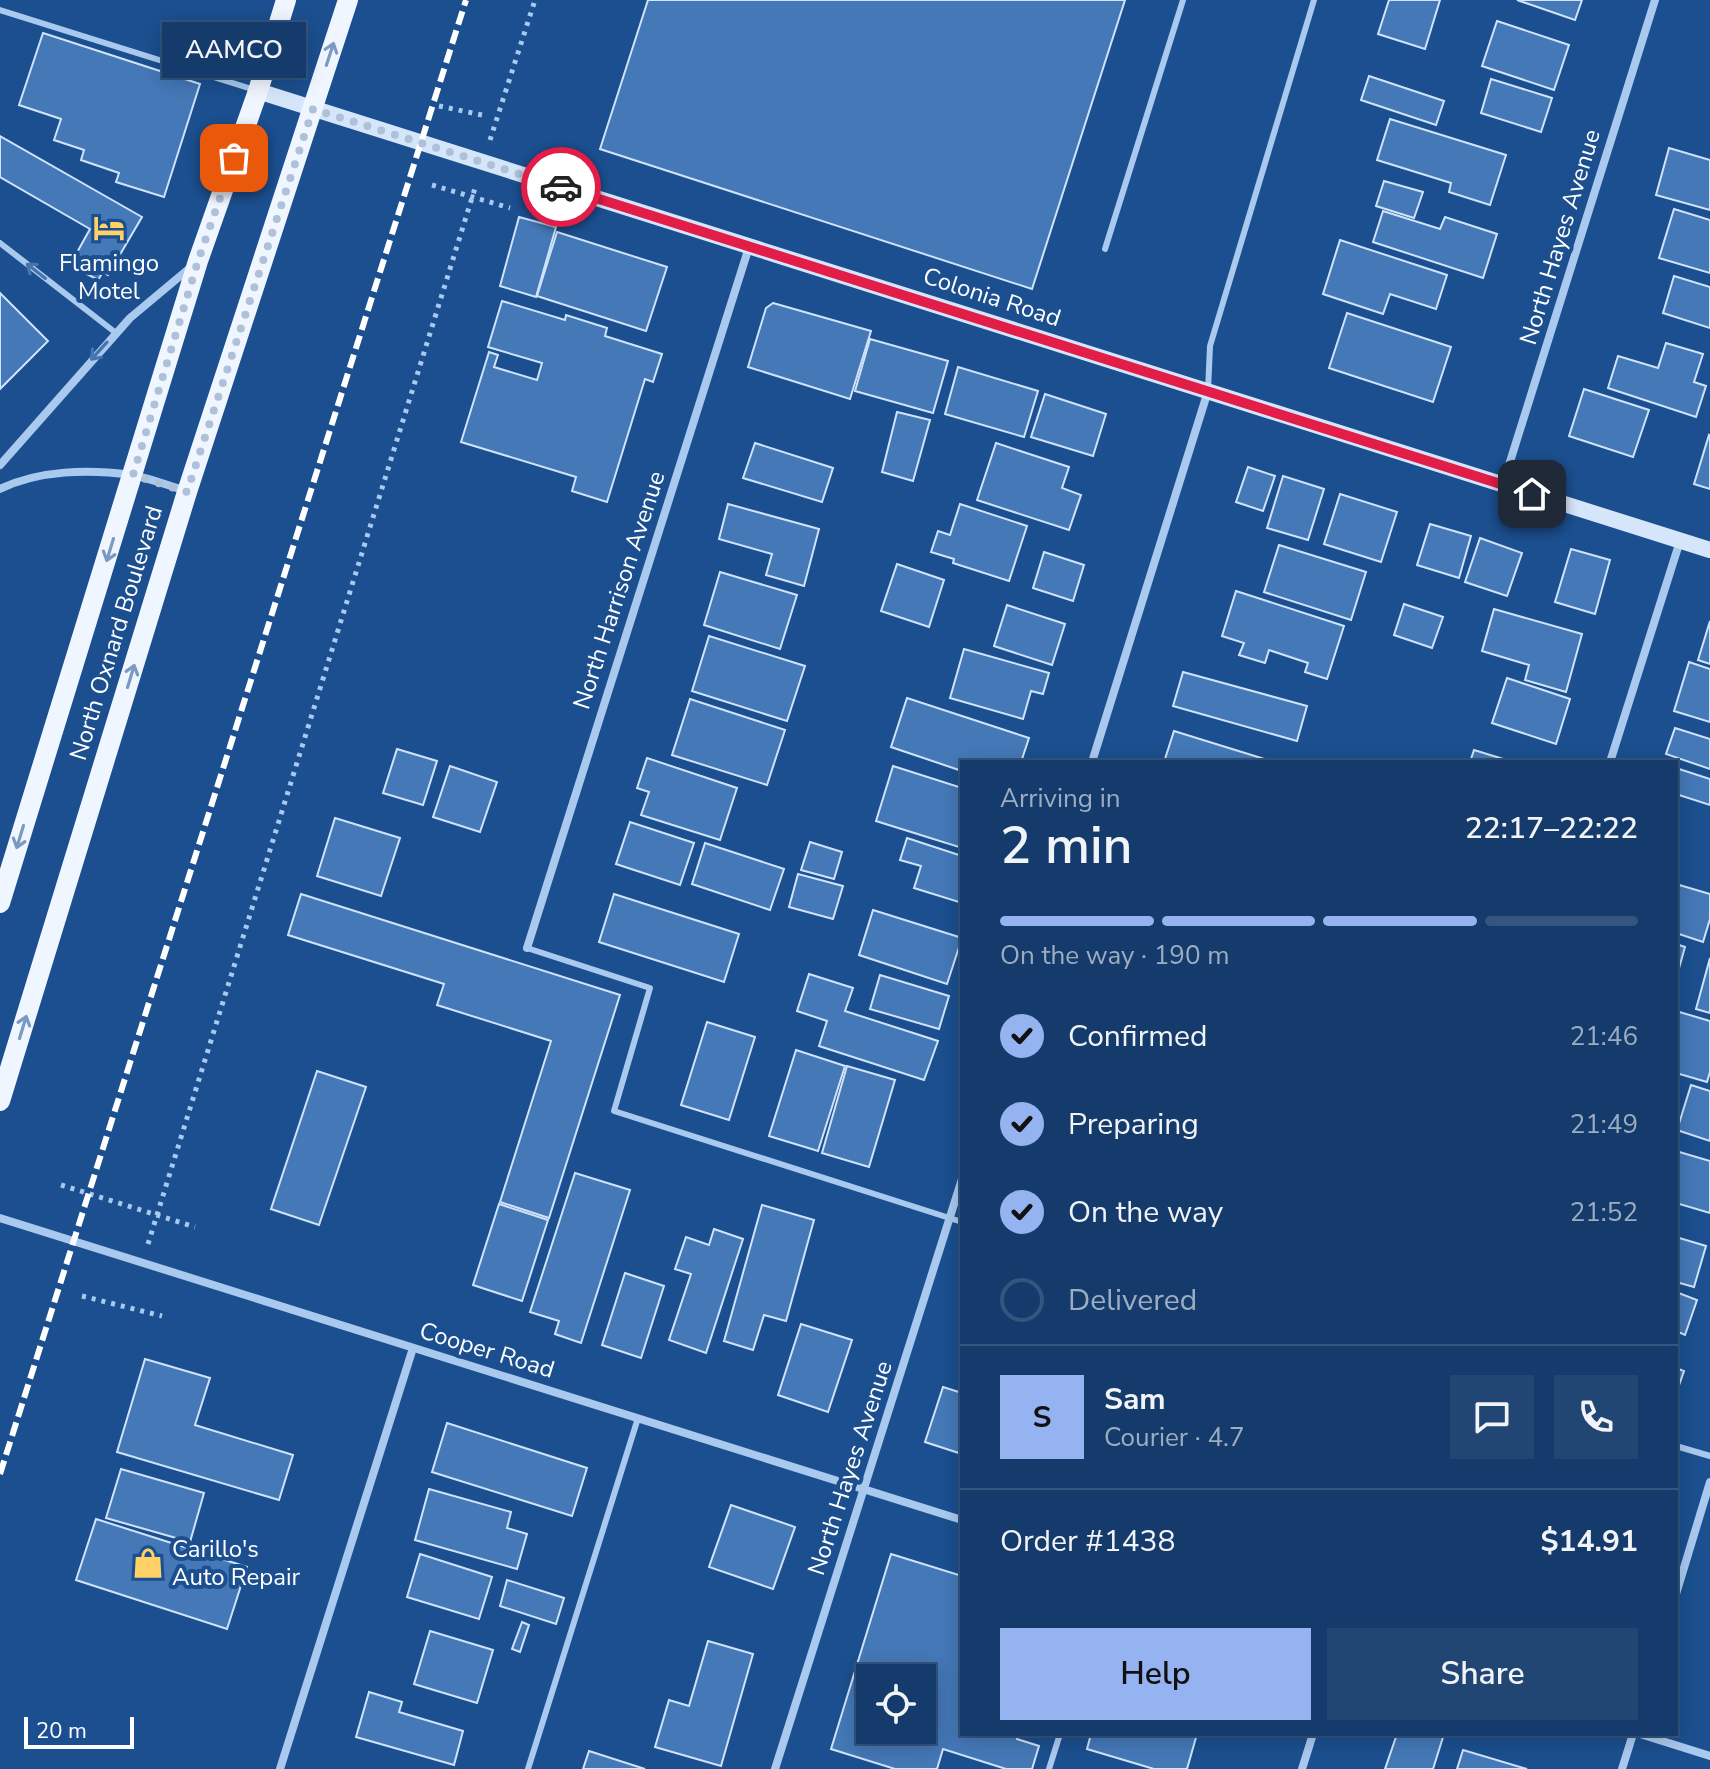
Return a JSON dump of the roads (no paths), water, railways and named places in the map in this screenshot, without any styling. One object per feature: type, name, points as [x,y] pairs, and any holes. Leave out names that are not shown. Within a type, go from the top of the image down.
[{"type":"main road","name":"North Oxnard Boulevard","points":[[0,903],[198,261],[258,91],[286,0]]},
{"type":"main road","name":"North Oxnard Boulevard","points":[[0,1101],[187,492],[348,0]]},
{"type":"street","name":"North Hayes Avenue","points":[[1502,485],[1655,0]]},
{"type":"street","name":"Colonia Road","points":[[258,91],[1710,550]]},
{"type":"street","name":"North Harrison Avenue","points":[[527,948],[750,245]]},
{"type":"street","points":[[0,465],[116,333],[198,261]]},
{"type":"street","points":[[1093,760],[1208,391]]},
{"type":"street","points":[[0,489],[41,475],[133,475],[187,492]]},
{"type":"street","points":[[1611,760],[1680,541]]},
{"type":"street","name":"North Hayes Avenue","points":[[775,1769],[960,1186]]},
{"type":"street","name":"Cooper Road","points":[[0,1218],[960,1519]]},
{"type":"street","points":[[280,1769],[413,1348]]},
{"type":"street","points":[[1678,1587],[1710,1482]]},
{"type":"street","points":[[1302,1769],[1312,1736]]},
{"type":"street","points":[[1622,1769],[1632,1736]]},
{"type":"street","points":[[1646,1736],[1710,1756]]},
{"type":"lane","points":[[1105,249],[1183,0]]},
{"type":"lane","points":[[1208,391],[1210,346],[1314,0]]},
{"type":"lane","points":[[0,10],[258,91]]},
{"type":"lane","points":[[0,243],[116,333]]},
{"type":"lane","points":[[527,948],[650,988],[614,1111],[960,1221]]},
{"type":"lane","points":[[528,1769],[638,1418]]},
{"type":"lane","points":[[1678,1447],[1710,1456]]},
{"type":"lane","points":[[1049,1769],[1059,1736]]},
{"type":"railway","points":[[0,1474],[466,0]]},
{"type":"place","name":"AAMCO","points":[[234,158]]},
{"type":"place","name":"Flamingo Motel","points":[[109,228]]},
{"type":"place","name":"Carillo's Auto Repair","points":[[148,1563]]}]
